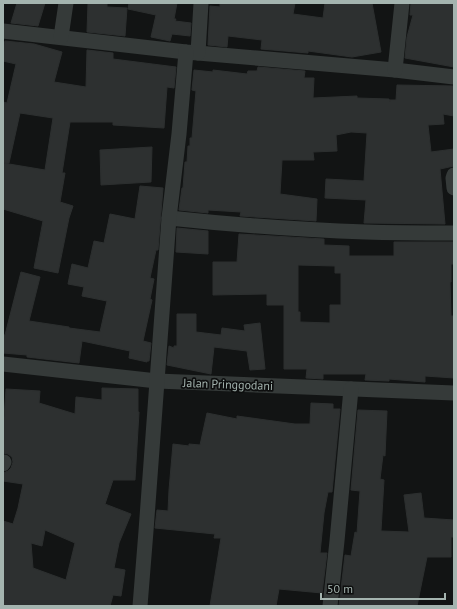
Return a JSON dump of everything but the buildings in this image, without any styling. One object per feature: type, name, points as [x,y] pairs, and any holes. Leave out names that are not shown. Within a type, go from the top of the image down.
[{"type":"street","points":[[61,37],[66,3]]},
{"type":"street","points":[[140,606],[169,218],[179,134],[201,3]]},
{"type":"street","points":[[395,70],[402,3]]},
{"type":"street","points":[[3,31],[192,52],[395,70],[454,77]]},
{"type":"street","points":[[454,175],[454,188]]},
{"type":"street","points":[[169,218],[288,228],[367,232],[454,233]]},
{"type":"street","name":"Jalan Pringgodani","points":[[3,364],[157,381],[454,393]]},
{"type":"street","points":[[330,606],[351,389]]}]
